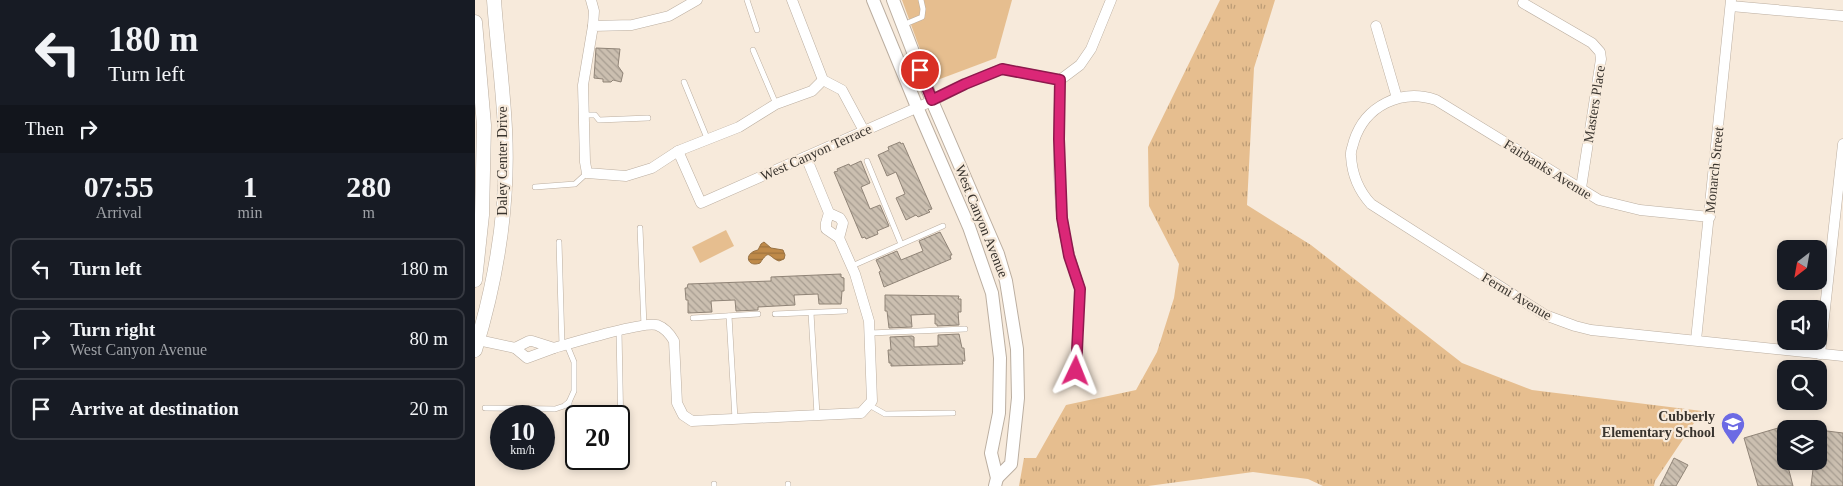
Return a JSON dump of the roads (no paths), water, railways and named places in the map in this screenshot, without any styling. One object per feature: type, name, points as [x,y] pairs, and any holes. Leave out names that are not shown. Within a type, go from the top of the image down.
[{"type":"main road","name":"Daley Center Drive","points":[[477,345],[495,272],[502,227],[505,186],[505,130],[493,0]]},
{"type":"main road","name":"Daley Center Drive","points":[[475,22],[484,126],[482,215],[475,280]]},
{"type":"street","points":[[591,0],[594,11],[593,26],[583,85],[587,173],[627,176],[652,168],[678,151],[739,127],[776,104],[813,91],[823,80]]},
{"type":"street","points":[[593,26],[641,23],[669,16],[697,0]]},
{"type":"street","points":[[793,0],[823,80],[843,90],[864,131]]},
{"type":"street","name":"West Canyon Avenue","points":[[873,0],[969,227],[992,293],[1000,358],[999,413],[991,454],[996,482]]},
{"type":"street","name":"West Canyon Avenue","points":[[893,0],[932,100],[997,254],[1006,281],[1017,349],[1018,398],[1011,464],[996,482]]},
{"type":"street","points":[[1080,289],[1069,256],[1062,218],[1059,139],[1060,80],[1079,66],[1091,49],[1110,0]]},
{"type":"street","name":"Masters Place","points":[[1523,3],[1592,43],[1600,52],[1601,59],[1581,188]]},
{"type":"street","points":[[1731,3],[1843,16]]},
{"type":"street","name":"Monarch Street","points":[[1696,340],[1731,3]]},
{"type":"street","points":[[1376,26],[1397,98]]},
{"type":"street","name":"West Canyon Terrace","points":[[678,151],[701,204],[1002,69],[1060,80]]},
{"type":"street","name":"Fairbanks Avenue","points":[[1397,98],[1425,96],[1436,100],[1599,200],[1640,210],[1710,216]]},
{"type":"street","name":"Fermi Avenue","points":[[1397,98],[1369,113],[1357,131],[1350,154],[1355,179],[1362,194],[1371,204],[1545,315],[1591,330],[1843,356]]},
{"type":"street","points":[[1820,354],[1843,144]]},
{"type":"street","points":[[806,157],[829,213],[840,218],[843,223],[839,238]]},
{"type":"street","points":[[515,348],[524,356],[530,358],[561,346],[619,330],[656,324],[669,332],[674,340],[677,403],[683,415],[693,421],[861,413],[873,401],[869,321],[851,266],[839,238],[826,229],[825,223],[829,213]]},
{"type":"street","points":[[477,345],[515,348],[529,341],[561,346]]},
{"type":"lane","points":[[747,0],[757,30]]},
{"type":"lane","points":[[903,25],[922,17],[921,0]]},
{"type":"lane","points":[[753,50],[776,104]]},
{"type":"lane","points":[[684,82],[707,138]]},
{"type":"lane","points":[[584,115],[595,115],[599,120],[647,118]]},
{"type":"lane","points":[[867,161],[901,244]]},
{"type":"lane","points":[[535,187],[575,184],[587,173]]},
{"type":"lane","points":[[851,266],[943,226]]},
{"type":"lane","points":[[640,228],[644,326]]},
{"type":"lane","points":[[559,242],[561,346],[574,362],[574,391],[569,405]]},
{"type":"lane","points":[[1076,371],[1080,289]]},
{"type":"lane","points":[[775,314],[845,311]]},
{"type":"lane","points":[[811,313],[817,415]]},
{"type":"lane","points":[[693,318],[758,314]]},
{"type":"lane","points":[[729,316],[735,419]]},
{"type":"lane","points":[[870,333],[965,329]]},
{"type":"lane","points":[[619,330],[620,405]]},
{"type":"lane","points":[[485,408],[555,409],[569,402]]},
{"type":"lane","points":[[869,405],[885,414],[953,413]]},
{"type":"place","name":"Cubberly Elementary School","points":[[1733,445]]}]
